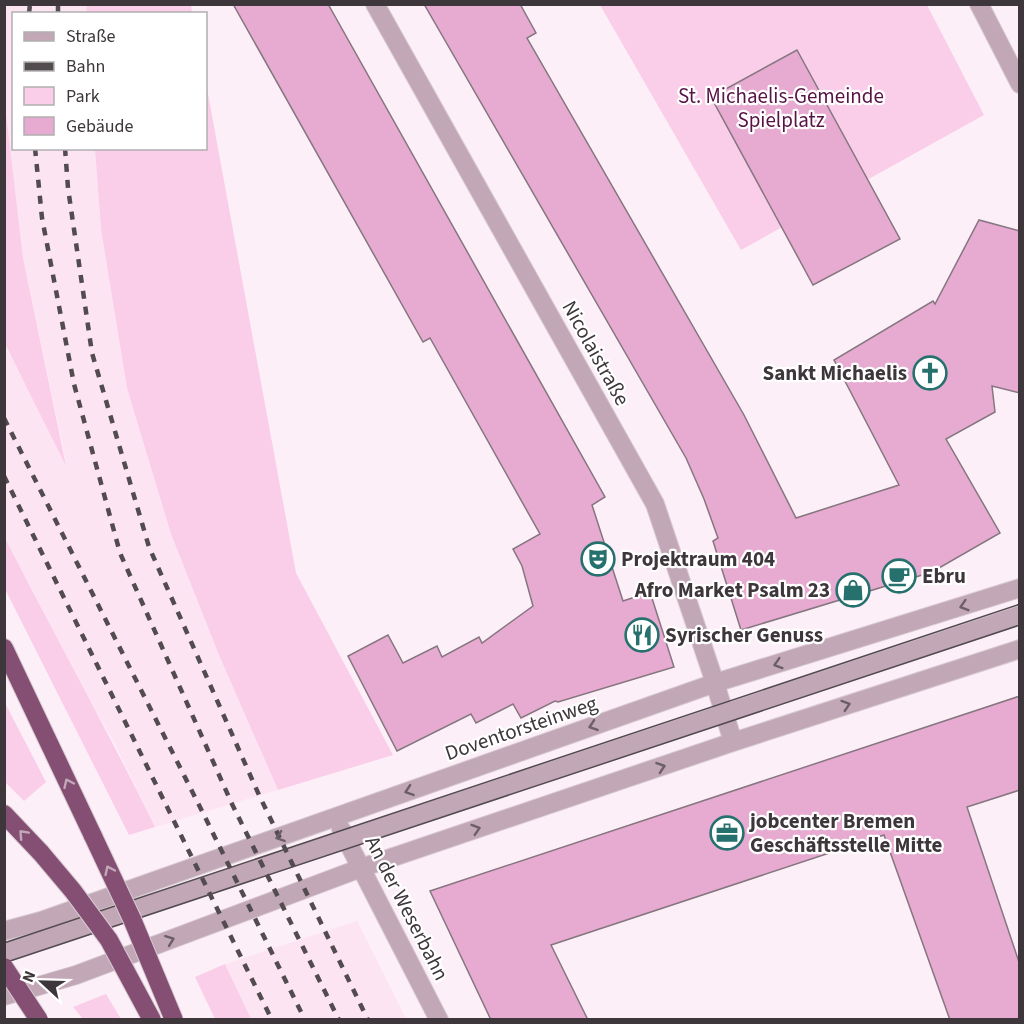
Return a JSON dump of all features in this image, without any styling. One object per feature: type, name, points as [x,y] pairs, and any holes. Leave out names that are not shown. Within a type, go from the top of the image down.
[{"type":"highway","points":[[4,648],[132,919],[174,1020]]},
{"type":"highway","points":[[4,814],[41,853],[109,940],[152,1020]]},
{"type":"highway","points":[[4,968],[39,1020]]},
{"type":"street","name":"Nicolaistraße","points":[[375,4],[655,504],[716,683],[732,742]]},
{"type":"street","points":[[979,4],[1020,84]]},
{"type":"street","name":"Doventorsteinweg","points":[[4,931],[41,921],[716,683],[1020,588]]},
{"type":"street","points":[[4,953],[1020,615]]},
{"type":"street","points":[[4,996],[76,975],[361,867],[732,742],[1020,649]]},
{"type":"street","name":"An der Weserbahn","points":[[335,817],[439,1020]]},
{"type":"shaded area","points":[[4,5],[87,5],[86,12],[12,12],[12,150],[95,150],[101,229],[127,388],[171,534],[219,655],[278,790],[155,827],[115,744],[72,669],[5,538],[4,344],[66,462],[23,258],[5,104]]},
{"type":"shaded area","points":[[357,921],[406,1019],[251,1019],[225,964]]},
{"type":"green space","points":[[87,4],[191,5],[192,12],[86,12]]},
{"type":"green space","name":"St. Michaelis-Gemeinde Spielplatz","points":[[600,5],[927,5],[984,115],[741,250]]},
{"type":"green space","points":[[207,88],[296,573],[393,755],[278,790],[219,655],[171,534],[127,388],[101,229],[95,150],[207,150]]},
{"type":"green space","points":[[5,104],[23,258],[66,466],[5,344]]},
{"type":"green space","points":[[5,538],[155,827],[129,835],[5,589]]},
{"type":"green space","points":[[5,703],[46,782],[24,801],[5,782]]},
{"type":"green space","points":[[225,964],[251,1019],[215,1019],[195,977]]},
{"type":"green space","points":[[106,994],[121,1019],[83,1019],[73,1007]]},
{"type":"building","points":[[233,4],[328,4],[605,497],[592,505],[623,601],[650,592],[674,667],[555,701],[521,718],[513,704],[476,723],[471,714],[397,751],[348,656],[388,635],[403,663],[437,646],[442,657],[479,637],[482,643],[533,606],[522,566],[513,549],[540,534],[430,338],[423,342]]},
{"type":"building","points":[[424,4],[520,4],[536,33],[527,38],[744,415],[796,518],[899,485],[834,360],[933,301],[935,304],[979,220],[1020,231],[1020,393],[992,386],[995,412],[946,439],[1000,533],[932,572],[741,630],[713,541],[718,538],[686,458]]},
{"type":"building","points":[[797,50],[900,239],[813,285],[711,97]]},
{"type":"building","points":[[1020,696],[1020,790],[967,807],[1020,965],[1020,1020],[950,1020],[884,835],[551,945],[588,1020],[491,1020],[430,891]]},
{"type":"tram line","points":[[4,943],[1020,604]]},
{"type":"tram line","points":[[4,963],[1020,625]]},
{"type":"railway","points":[[29,12],[30,4]]},
{"type":"railway","points":[[58,4],[58,12]]},
{"type":"railway","points":[[35,150],[42,218],[74,384],[120,553],[232,804],[339,1020]]},
{"type":"railway","points":[[65,150],[68,188],[92,353],[149,547],[259,795],[368,1020]]},
{"type":"railway","points":[[4,418],[305,1020]]},
{"type":"railway","points":[[4,476],[272,1020]]},
{"type":"place","name":"Sankt Michaelis","points":[[930,373]]},
{"type":"place","name":"Projektraum 404","points":[[598,559]]},
{"type":"place","name":"Ebru","points":[[899,576]]},
{"type":"place","name":"Afro Market Psalm 23","points":[[853,590]]},
{"type":"place","name":"Syrischer Genuss","points":[[642,635]]},
{"type":"place","name":"jobcenter Bremen Geschäftsstelle Mitte","points":[[727,833]]}]
